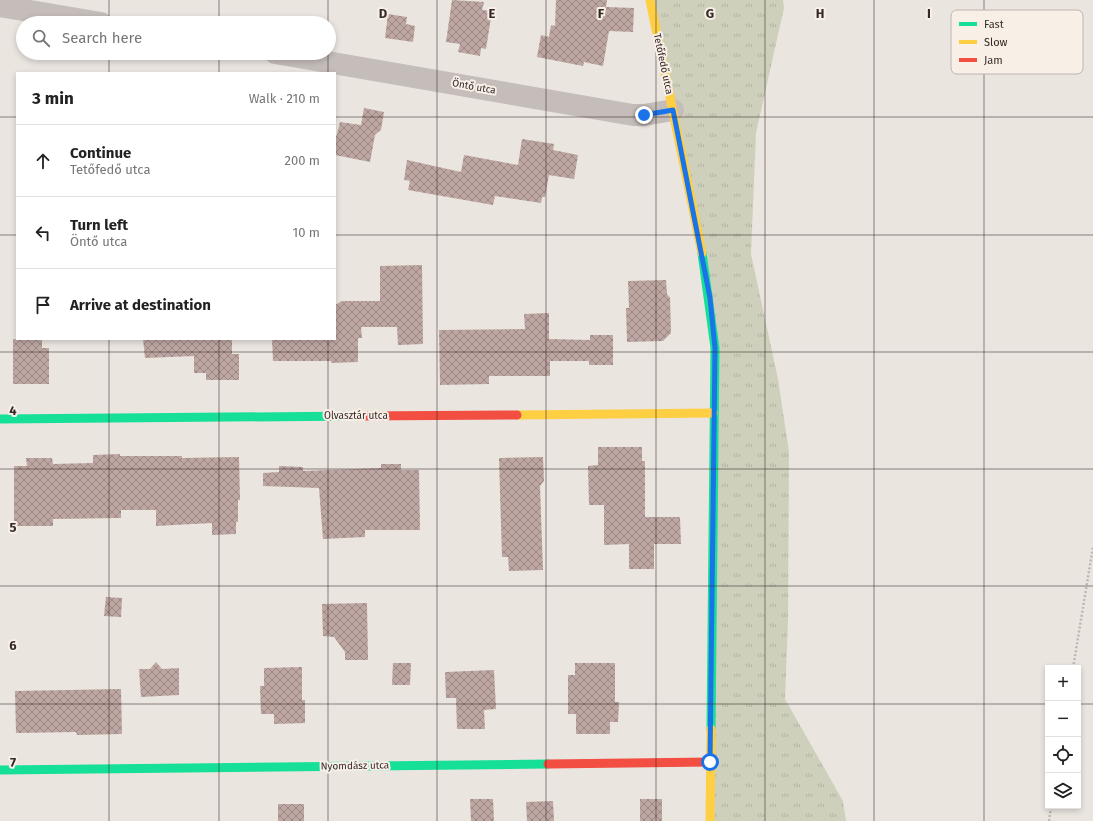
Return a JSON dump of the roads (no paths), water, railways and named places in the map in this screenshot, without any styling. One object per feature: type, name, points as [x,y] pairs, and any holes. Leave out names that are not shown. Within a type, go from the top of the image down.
[{"type":"street","name":"Tetőfedő utca","points":[[650,0],[710,298],[715,348],[713,413],[710,821]]},
{"type":"street","points":[[0,6],[59,16]]},
{"type":"street","name":"Öntő utca","points":[[315,60],[633,115],[644,115],[673,110]]},
{"type":"street","name":"Olvasztár utca","points":[[0,419],[713,413]]},
{"type":"street","name":"Nyomdász utca","points":[[0,770],[710,762]]}]
